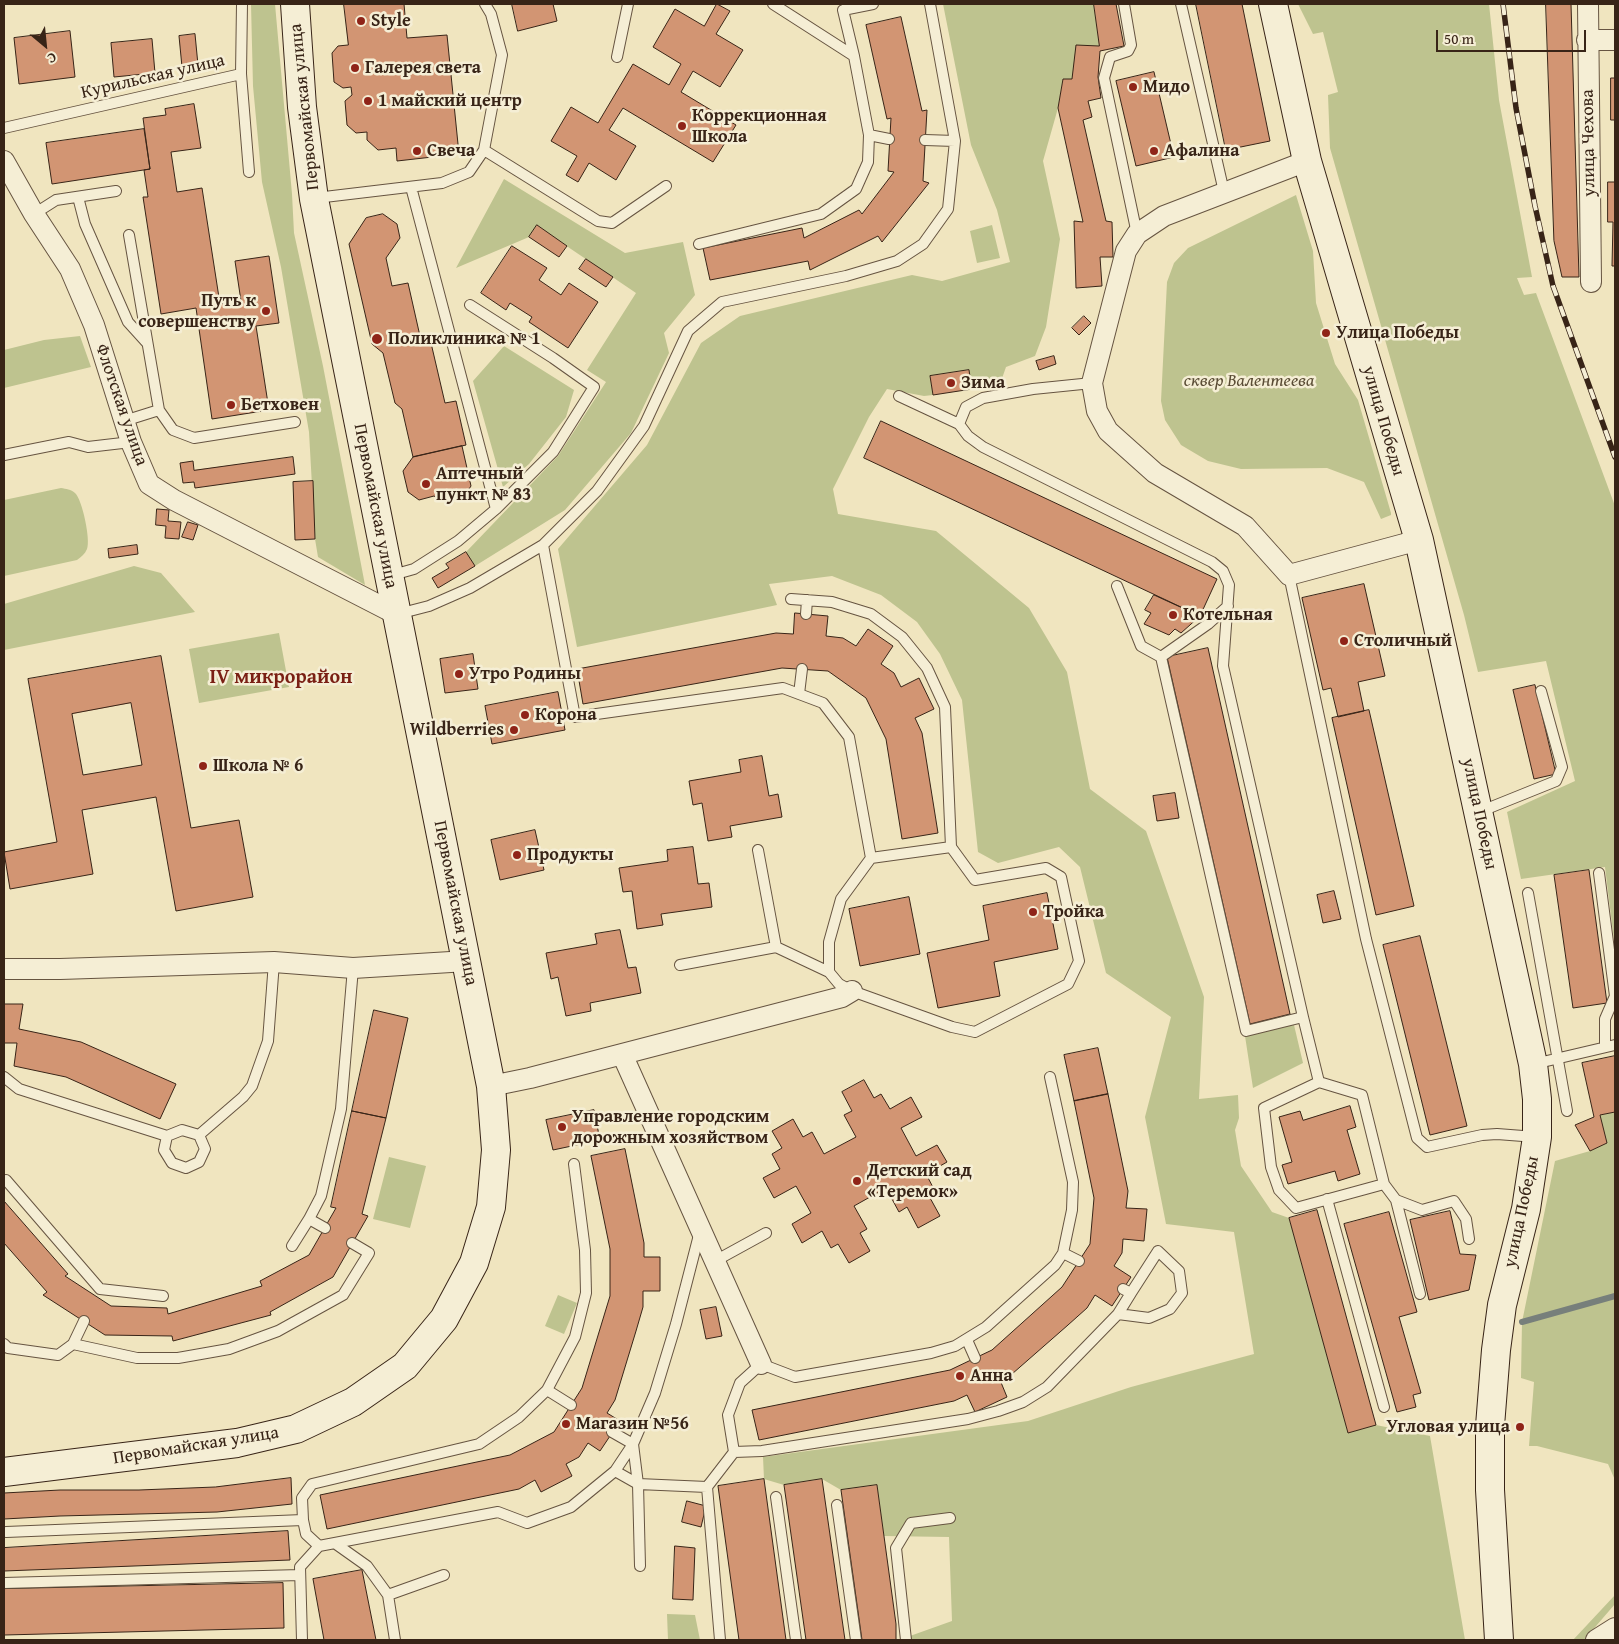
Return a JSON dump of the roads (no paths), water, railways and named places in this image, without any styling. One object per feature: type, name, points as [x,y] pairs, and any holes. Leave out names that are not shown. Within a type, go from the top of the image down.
[{"type":"street","name":"Первомайская улица","points":[[4,1472],[237,1443],[296,1429],[353,1402],[405,1366],[444,1319],[474,1263],[491,1207],[496,1150],[491,1086],[314,199],[302,107],[295,4]]},
{"type":"street","name":"улица Победы","points":[[1273,4],[1307,162],[1418,540],[1478,813],[1545,1061],[1537,1099],[1537,1138],[1526,1209],[1502,1305],[1495,1359],[1490,1426],[1490,1490],[1499,1640]]},
{"type":"street","name":"улица Чехова","points":[[1588,4],[1591,282]]},
{"type":"street","points":[[1587,40],[1615,40]]},
{"type":"street","name":"Флотская улица","points":[[4,161],[34,214],[70,269],[94,325],[130,442],[149,484],[174,500],[396,614]]},
{"type":"street","points":[[1307,162],[1164,216],[1137,234],[1126,251],[1092,383],[1097,411],[1108,431],[1155,473],[1245,526],[1289,575],[1418,540]]},
{"type":"street","points":[[4,969],[69,969],[274,962],[353,968],[467,961]]},
{"type":"street","points":[[491,1086],[842,997],[852,990]]},
{"type":"street","points":[[622,1054],[761,1364]]},
{"type":"street","points":[[1596,1640],[1615,1628]]},
{"type":"lane","name":"Курильская улица","points":[[4,128],[241,74],[242,4]]},
{"type":"lane","points":[[314,199],[442,183],[468,172],[484,150],[502,55],[491,14],[485,4]]},
{"type":"lane","points":[[617,57],[628,4]]},
{"type":"lane","points":[[773,4],[854,56]]},
{"type":"lane","points":[[699,244],[821,214],[856,189],[868,162],[868,134],[854,56],[843,10],[873,4]]},
{"type":"lane","points":[[396,614],[429,606],[470,588],[543,545],[597,491],[644,426],[688,331],[722,302],[846,276],[897,261],[923,244],[948,209],[955,141],[930,4]]},
{"type":"lane","points":[[1124,4],[1131,45],[1128,51],[1110,57],[1104,78],[1137,234]]},
{"type":"lane","points":[[1181,4],[1224,192]]},
{"type":"lane","points":[[241,74],[249,172]]},
{"type":"lane","points":[[868,134],[890,139]]},
{"type":"lane","points":[[925,140],[955,141]]},
{"type":"lane","points":[[484,150],[598,221],[612,223],[666,186]]},
{"type":"lane","points":[[411,187],[496,509]]},
{"type":"lane","points":[[34,214],[56,200],[116,191]]},
{"type":"lane","points":[[78,197],[84,224],[128,322],[148,344]]},
{"type":"lane","points":[[129,235],[159,410],[173,430],[194,438],[295,422]]},
{"type":"lane","points":[[388,576],[414,569],[458,541],[496,509],[552,452],[594,387],[553,358],[470,305]]},
{"type":"lane","points":[[959,424],[966,407],[983,398],[1033,389],[1092,383]]},
{"type":"lane","points":[[899,396],[959,424],[968,436],[984,447],[1212,562],[1223,571],[1229,585],[1223,666],[1303,1017],[1320,1082]]},
{"type":"lane","points":[[124,421],[159,410]]},
{"type":"lane","points":[[4,455],[69,442],[88,447],[130,442]]},
{"type":"lane","points":[[543,545],[575,717],[783,688],[823,703],[849,737],[871,858]]},
{"type":"lane","points":[[1289,575],[1366,939],[1417,1138],[1427,1147],[1482,1135],[1497,1134],[1537,1138]]},
{"type":"lane","points":[[1117,586],[1141,646],[1160,657],[1246,1031],[1303,1017]]},
{"type":"lane","points":[[680,965],[776,947],[829,972],[839,984],[852,990],[952,1027],[975,1032],[1068,984],[1079,961],[1061,878],[1046,868],[975,880],[951,847],[945,707],[927,668],[902,637],[871,614],[832,602],[791,599]]},
{"type":"lane","points":[[806,614],[807,600]]},
{"type":"lane","points":[[1160,657],[1208,624],[1228,606]]},
{"type":"lane","points":[[799,694],[802,669]]},
{"type":"lane","points":[[1478,813],[1556,781],[1562,767],[1541,691]]},
{"type":"lane","points":[[829,972],[829,942],[841,899],[871,858],[951,847]]},
{"type":"lane","points":[[758,850],[776,947]]},
{"type":"lane","points":[[1545,1061],[1610,1046],[1605,1019],[1615,996],[1599,873]]},
{"type":"lane","points":[[1528,893],[1545,1061],[1567,1111]]},
{"type":"lane","points":[[199,1135],[243,1097],[252,1086],[268,1041],[274,962]]},
{"type":"lane","points":[[292,1246],[321,1196],[341,1109],[353,968]]},
{"type":"lane","points":[[720,1640],[706,1488],[734,1452],[728,1415],[740,1383],[761,1364],[795,1377],[932,1353],[955,1346],[986,1327],[1055,1265],[1063,1253],[1072,1210],[1073,1182],[1050,1076]]},
{"type":"lane","points":[[4,1077],[19,1089],[167,1136],[182,1130],[199,1135]]},
{"type":"lane","points":[[1384,1184],[1296,1208],[1279,1190],[1272,1167],[1264,1108],[1320,1082],[1362,1095],[1384,1184],[1396,1200],[1420,1294]]},
{"type":"lane","points":[[167,1136],[164,1150],[172,1163],[186,1168],[199,1162],[205,1149],[199,1135]]},
{"type":"lane","points":[[319,1546],[306,1534],[303,1520],[302,1498],[312,1484],[479,1444],[519,1417],[547,1390],[575,1337],[586,1293],[585,1250],[574,1164]]},
{"type":"lane","points":[[4,1182],[6,1180],[98,1293],[163,1296]]},
{"type":"lane","points":[[1327,1199],[1384,1408]]},
{"type":"lane","points":[[1396,1200],[1422,1210],[1454,1201],[1466,1219],[1470,1239]]},
{"type":"lane","points":[[309,1219],[325,1228]]},
{"type":"lane","points":[[302,1640],[300,1566],[319,1546],[498,1512],[528,1523],[571,1507],[614,1471],[633,1444],[655,1394],[676,1324],[700,1229]]},
{"type":"lane","points":[[715,1262],[766,1233]]},
{"type":"lane","points":[[73,1344],[137,1358],[178,1358],[229,1349],[278,1331],[343,1295],[369,1253],[352,1243]]},
{"type":"lane","points":[[734,1452],[762,1451],[968,1419],[996,1407],[1023,1402],[1047,1387],[1118,1314],[1127,1291],[1158,1251],[1178,1271],[1182,1293],[1170,1309],[1149,1318],[1118,1314]]},
{"type":"lane","points":[[1063,1253],[1079,1261]]},
{"type":"lane","points":[[4,1344],[8,1348],[58,1356],[73,1344],[84,1321]]},
{"type":"lane","points":[[967,1340],[975,1358]]},
{"type":"lane","points":[[547,1390],[571,1405]]},
{"type":"lane","points":[[612,1432],[633,1444]]},
{"type":"lane","points":[[633,1444],[638,1484],[640,1566]]},
{"type":"lane","points":[[614,1471],[638,1484],[706,1488]]},
{"type":"lane","points":[[776,1497],[796,1640]]},
{"type":"lane","points":[[837,1505],[856,1640]]},
{"type":"lane","points":[[906,1640],[896,1548],[911,1523],[950,1518]]},
{"type":"lane","points":[[6,1532],[303,1520]]},
{"type":"lane","points":[[336,1544],[366,1566],[388,1595],[395,1640]]},
{"type":"lane","points":[[4,1583],[300,1575]]},
{"type":"lane","points":[[388,1595],[444,1575]]},
{"type":"waterway","points":[[1522,1322],[1615,1296]]},
{"type":"railway","points":[[1503,4],[1516,108],[1553,286],[1615,457]]},
{"type":"place","name":"Style","points":[[361,21]]},
{"type":"place","name":"Галерея света","points":[[355,68]]},
{"type":"place","name":"Мидо","points":[[1133,87]]},
{"type":"place","name":"1 майский центр","points":[[368,101]]},
{"type":"place","name":"Коррекционная Школа","points":[[682,126]]},
{"type":"place","name":"Свеча","points":[[417,151]]},
{"type":"place","name":"Афалина","points":[[1154,151]]},
{"type":"place","name":"Путь к совершенству","points":[[266,311]]},
{"type":"place","name":"Улица Победы","points":[[1326,333]]},
{"type":"place","name":"Поликлиника № 1","points":[[377,339]]},
{"type":"place","name":"Зима","points":[[951,383]]},
{"type":"place","name":"Бетховен","points":[[231,405]]},
{"type":"place","name":"Аптечный пункт № 83","points":[[426,484]]},
{"type":"place","name":"Котельная","points":[[1173,615]]},
{"type":"place","name":"Столичный","points":[[1344,641]]},
{"type":"place","name":"Утро Родины","points":[[459,674]]},
{"type":"place","name":"Корона","points":[[525,715]]},
{"type":"place","name":"Wildberries","points":[[514,730]]},
{"type":"place","name":"Школа № 6","points":[[203,766]]},
{"type":"place","name":"Продукты","points":[[517,855]]},
{"type":"place","name":"Тройка","points":[[1033,912]]},
{"type":"place","name":"Управление городским дорожным хозяйством","points":[[562,1127]]},
{"type":"place","name":"Детский сад «Теремок»","points":[[857,1181]]},
{"type":"place","name":"Анна","points":[[960,1376]]},
{"type":"place","name":"Магазин №56","points":[[566,1424]]},
{"type":"place","name":"Угловая улица","points":[[1520,1427]]},
{"type":"district","name":"IV микрорайон","points":[[281,678]]},
{"type":"park label","name":"сквер Валентеева","points":[[1249,381]]}]
